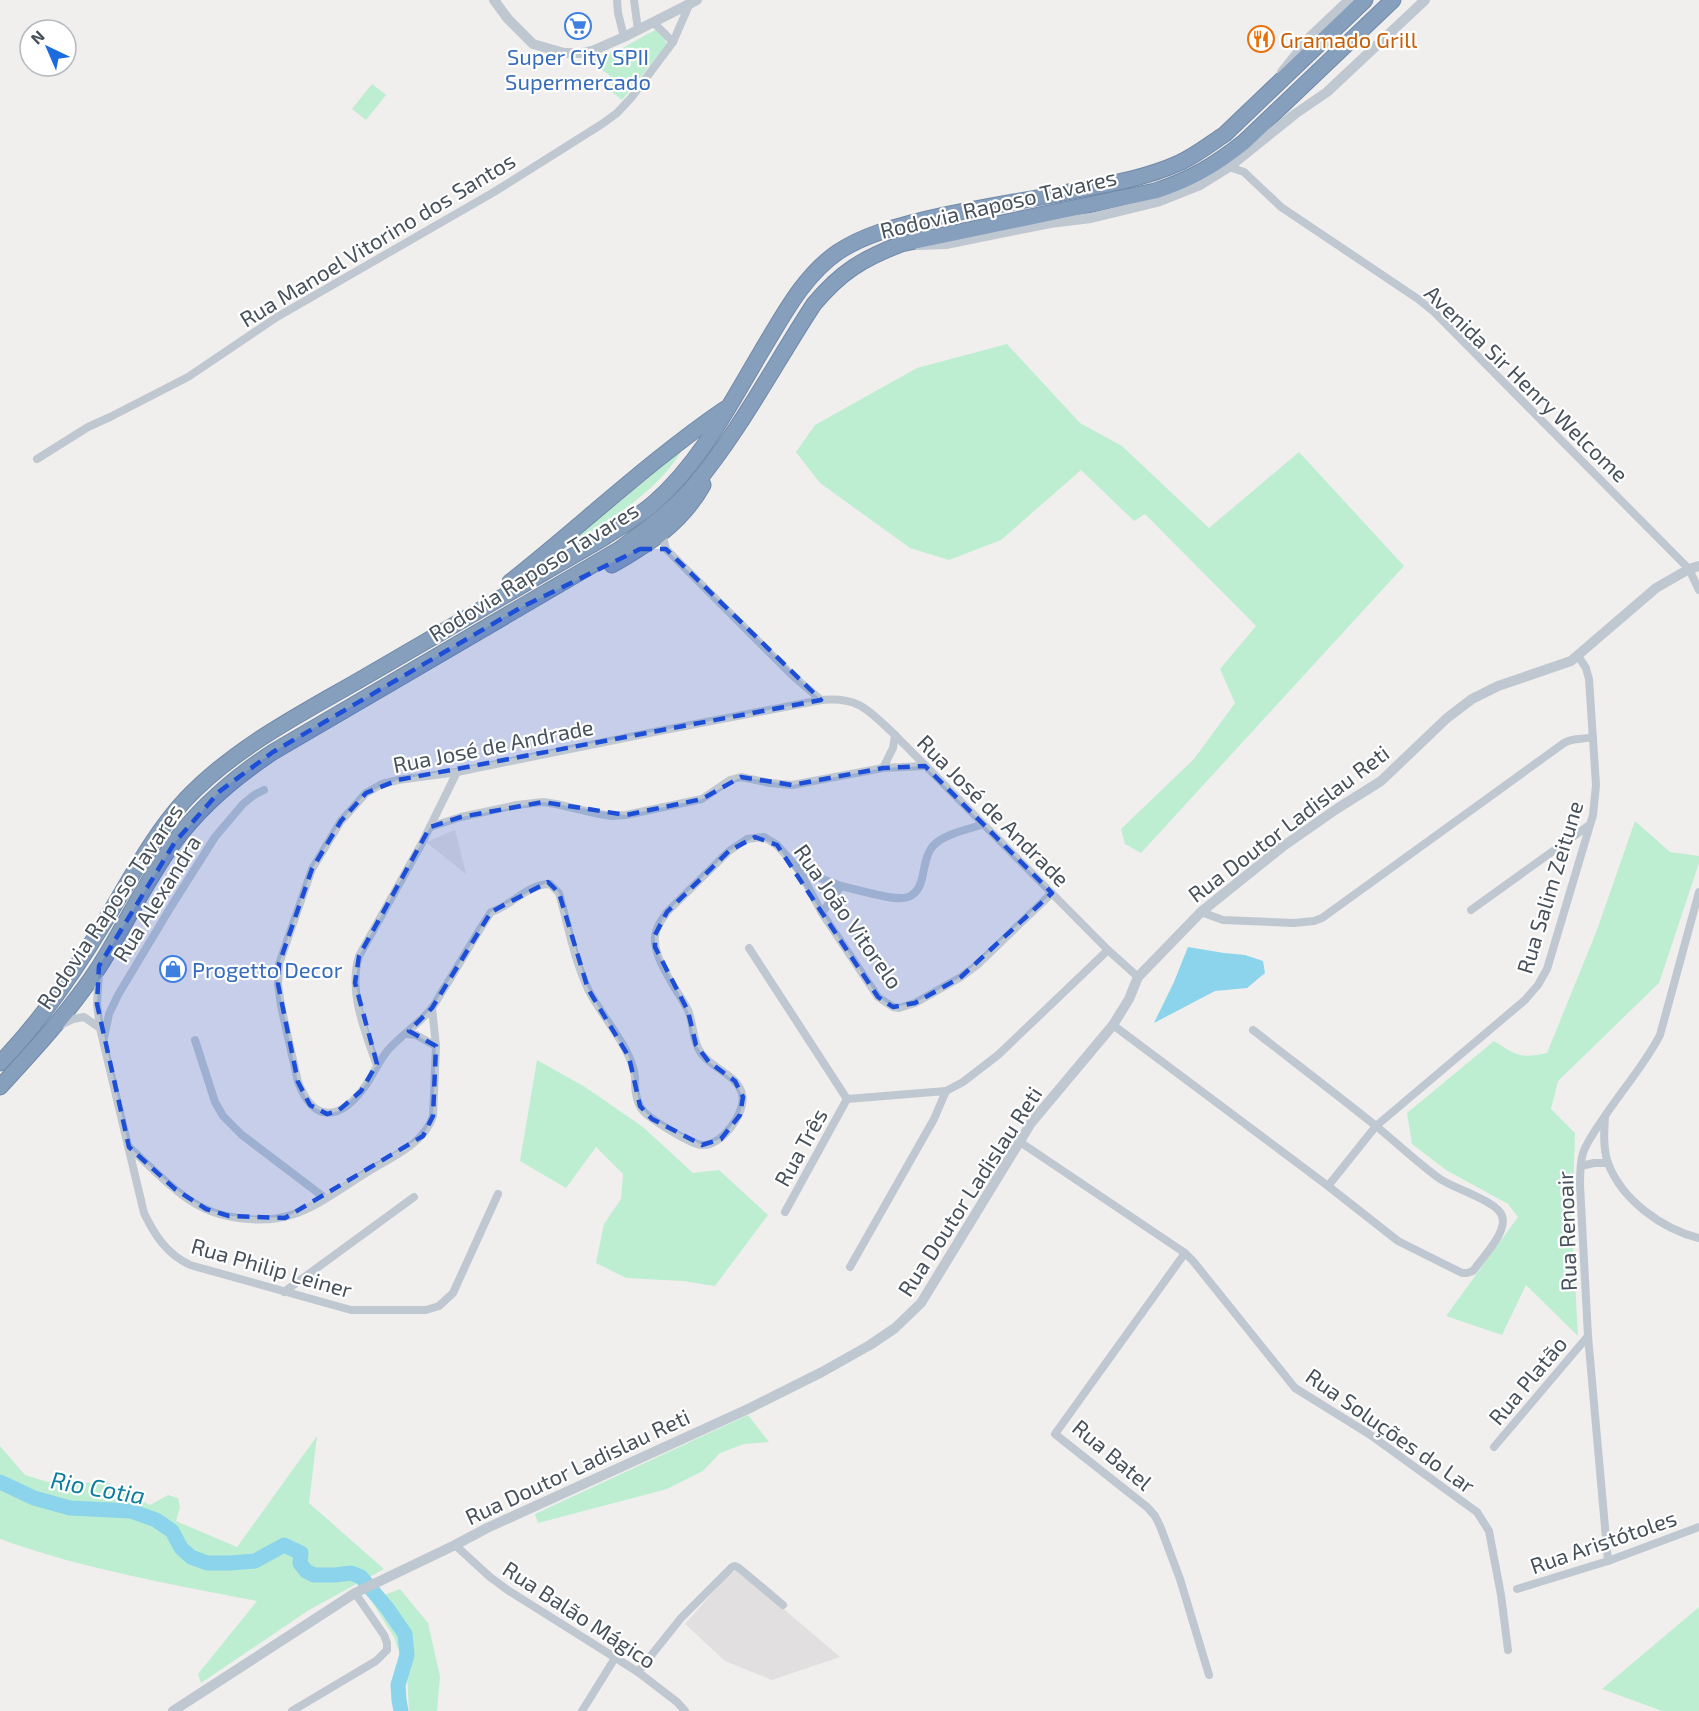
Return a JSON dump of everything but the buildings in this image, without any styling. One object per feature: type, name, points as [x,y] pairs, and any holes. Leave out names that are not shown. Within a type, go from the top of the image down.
[{"type":"highway","name":"Rodovia Raposo Tavares","points":[[0,1062],[22,1040],[71,974],[163,826],[187,798],[214,773],[270,732],[602,539],[655,502],[694,459],[794,298],[818,269],[837,253],[860,239],[883,230],[958,212],[1125,181],[1179,163],[1224,134],[1365,0]]},
{"type":"highway","name":"Rodovia Raposo Tavares","points":[[0,1088],[76,1000],[175,842],[220,791],[273,752],[620,549],[648,528],[691,488],[733,435],[814,304],[829,286],[850,268],[875,254],[901,244],[1146,193],[1174,185],[1199,174],[1244,142],[1393,0]]},
{"type":"highway","points":[[471,615],[540,560],[576,526],[629,482],[729,405]]},
{"type":"highway","points":[[520,608],[600,572],[640,549],[662,533],[690,506],[733,435]]},
{"type":"street","points":[[494,0],[533,44],[564,53],[588,52],[624,37],[693,1]]},
{"type":"street","points":[[617,0],[624,37]]},
{"type":"street","points":[[634,0],[638,30]]},
{"type":"street","points":[[1263,98],[1299,49],[1349,0]]},
{"type":"street","points":[[901,244],[946,244],[1050,223],[1091,218],[1157,202],[1207,181],[1229,167],[1295,114],[1327,92],[1425,0]]},
{"type":"street","name":"Rua Manoel Vitorino dos Santos","points":[[38,459],[88,427],[188,377],[277,316],[494,192],[602,124],[631,98],[673,42],[693,1]]},
{"type":"street","points":[[653,22],[673,42]]},
{"type":"street","points":[[1229,167],[1244,172],[1244,155]]},
{"type":"street","name":"Avenida Sir Henry Welcome","points":[[1244,172],[1281,207],[1434,312],[1694,567]]},
{"type":"street","points":[[662,533],[666,549],[792,675],[821,700]]},
{"type":"street","points":[[640,549],[652,547],[666,549]]},
{"type":"street","points":[[1694,567],[1699,590]]},
{"type":"street","name":"Rua Doutor Ladislau Reti","points":[[173,1711],[358,1592],[497,1523],[748,1409],[822,1372],[895,1328],[921,1303],[1031,1123],[1113,1025],[1130,999],[1138,977],[1201,912],[1282,847],[1381,781],[1447,718],[1472,699],[1498,686],[1562,665],[1578,656],[1645,597],[1668,580],[1694,567]]},
{"type":"street","name":"Rua Salim Zeitune","points":[[1328,1186],[1376,1126],[1533,993],[1547,969],[1593,815],[1596,794],[1589,679],[1586,668],[1578,656]]},
{"type":"street","name":"Rua José de Andrade","points":[[491,912],[432,1008],[389,1049],[353,1100],[338,1111],[327,1114],[318,1112],[310,1106],[302,1094],[295,1071],[278,984],[279,964],[312,870],[341,821],[366,793],[382,784],[398,780],[457,772],[821,700],[838,698],[851,700],[873,715],[1108,950],[1138,977]]},
{"type":"street","points":[[883,768],[893,748],[895,735]]},
{"type":"street","points":[[1201,912],[1232,921],[1294,923],[1322,918],[1563,743],[1571,739],[1584,740],[1593,737]]},
{"type":"street","points":[[430,827],[461,817],[543,802],[599,814],[627,815],[702,799],[730,780],[741,777],[792,785],[883,768],[925,766]]},
{"type":"street","points":[[377,1066],[363,1027],[354,983],[355,968],[359,956],[430,827],[457,772]]},
{"type":"street","name":"Rua Alexandra","points":[[103,1042],[109,1014],[118,995],[203,856],[230,818],[243,804],[264,790]]},
{"type":"street","points":[[799,870],[841,886],[905,899],[919,888],[925,865],[935,844],[983,824]]},
{"type":"street","points":[[1472,910],[1588,826]]},
{"type":"street","name":"Rua João Vitorelo","points":[[491,912],[544,884],[550,884],[555,888],[559,893],[588,989],[629,1057],[634,1070],[636,1096],[640,1106],[652,1119],[692,1142],[702,1145],[713,1144],[727,1131],[740,1115],[744,1105],[743,1097],[735,1081],[709,1062],[696,1045],[688,1011],[655,947],[655,935],[667,912],[729,851],[747,839],[764,837],[771,840],[799,870],[822,913],[878,997],[892,1007],[899,1008],[915,1003],[961,977],[977,965],[1052,893]]},
{"type":"street","points":[[822,913],[841,886]]},
{"type":"street","name":"Rua Renoair","points":[[1608,1561],[1588,1336],[1580,1185],[1582,1154],[1592,1134],[1650,1054],[1660,1035],[1699,892]]},
{"type":"street","points":[[749,948],[847,1099],[946,1090],[963,1082],[992,1060],[1108,950]]},
{"type":"street","name":"Rua Philip Leiner","points":[[99,966],[97,1004],[100,1028],[144,1213],[167,1250],[177,1259],[190,1266],[351,1310],[426,1310],[439,1306],[453,1293],[498,1194]]},
{"type":"street","points":[[129,1147],[175,1189],[206,1209],[249,1220],[285,1218],[300,1212],[423,1136],[433,1116],[436,1046],[432,1008]]},
{"type":"street","points":[[54,1027],[84,1017],[100,1028]]},
{"type":"street","points":[[1113,1025],[1398,1241],[1462,1273],[1473,1271],[1501,1232],[1503,1220],[1500,1211],[1441,1179],[1254,1030]]},
{"type":"street","points":[[407,1034],[416,1035],[436,1046]]},
{"type":"street","points":[[0,1056],[22,1040]]},
{"type":"street","points":[[195,1040],[215,1102],[223,1116],[242,1134],[325,1198]]},
{"type":"street","points":[[850,1267],[934,1119],[946,1090]]},
{"type":"street","name":"Rua Três","points":[[785,1212],[847,1099]]},
{"type":"street","points":[[1605,1116],[1604,1142],[1608,1163],[1626,1192],[1656,1219],[1678,1232],[1699,1238]]},
{"type":"street","name":"Rua Soluções do Lar","points":[[1020,1142],[1185,1252],[1295,1388],[1369,1434],[1477,1512],[1489,1531],[1508,1650]]},
{"type":"street","points":[[1581,1167],[1594,1163],[1608,1163]]},
{"type":"street","points":[[284,1292],[414,1197]]},
{"type":"street","name":"Rua Batel","points":[[1185,1252],[1055,1434],[1148,1507],[1155,1516],[1180,1579],[1209,1675]]},
{"type":"street","name":"Rua Platão","points":[[1494,1447],[1588,1336]]},
{"type":"street","name":"Rua Aristótoles","points":[[1517,1589],[1608,1561],[1699,1527]]},
{"type":"street","name":"Rua Balão Mágico","points":[[455,1545],[509,1591],[638,1672],[686,1711]]},
{"type":"street","points":[[638,1672],[681,1618],[732,1567],[739,1568],[783,1605]]},
{"type":"street","points":[[292,1711],[376,1661],[387,1650],[384,1635],[358,1592]]},
{"type":"street","points":[[582,1711],[615,1658]]},
{"type":"highlighted area","points":[[640,549],[666,549],[821,700],[398,780],[366,793],[341,821],[312,869],[279,964],[278,984],[298,1082],[310,1105],[327,1114],[338,1111],[361,1091],[377,1064],[355,983],[359,956],[430,827],[461,817],[543,802],[626,815],[702,799],[741,777],[792,785],[883,768],[925,766],[1052,893],[961,977],[915,1003],[893,1007],[878,997],[777,845],[755,837],[729,851],[667,912],[655,935],[655,947],[688,1011],[696,1045],[709,1062],[735,1081],[743,1097],[740,1115],[721,1139],[702,1145],[652,1119],[640,1106],[629,1057],[588,989],[559,893],[548,882],[491,912],[432,1008],[409,1031],[436,1046],[433,1116],[423,1136],[285,1218],[229,1216],[206,1209],[175,1189],[129,1147],[97,1004],[99,966],[175,842],[220,791],[273,752],[520,608]]},
{"type":"shaded area","points":[[455,830],[466,874],[426,842]]},
{"type":"shaded area","points":[[738,1570],[840,1657],[772,1680],[725,1661],[685,1624],[729,1574]]},
{"type":"green space","points":[[655,30],[660,30],[667,44],[622,100],[611,91],[613,80],[608,74],[590,63]]},
{"type":"green space","points":[[372,84],[386,95],[366,120],[352,109]]},
{"type":"green space","points":[[1007,344],[1080,423],[1122,446],[1209,528],[1299,452],[1404,566],[1141,853],[1125,844],[1121,829],[1194,759],[1235,703],[1220,669],[1256,626],[1145,514],[1134,521],[1081,470],[1001,540],[949,560],[910,548],[820,483],[796,452],[815,425],[917,368]]},
{"type":"green space","points":[[682,450],[670,468],[639,498],[604,523],[548,557],[623,499]]},
{"type":"green space","points":[[1635,821],[1670,852],[1699,856],[1699,863],[1659,983],[1558,1081],[1551,1109],[1575,1133],[1572,1227],[1578,1336],[1526,1285],[1502,1335],[1446,1316],[1518,1217],[1508,1204],[1446,1170],[1412,1144],[1407,1113],[1494,1041],[1524,1056],[1547,1053],[1597,930]]},
{"type":"green space","points":[[537,1060],[585,1087],[643,1127],[693,1173],[719,1170],[768,1215],[715,1286],[683,1281],[626,1278],[596,1263],[604,1224],[621,1199],[623,1174],[596,1147],[566,1188],[520,1161]]},
{"type":"green space","points":[[748,1415],[769,1442],[744,1444],[720,1453],[703,1471],[667,1489],[538,1523],[535,1514]]},
{"type":"green space","points":[[317,1436],[309,1503],[384,1569],[309,1610],[201,1683],[198,1674],[257,1601],[95,1567],[0,1539],[0,1446],[25,1475],[48,1482],[109,1483],[150,1505],[168,1495],[178,1498],[180,1507],[176,1521],[237,1547]]},
{"type":"green space","points":[[400,1589],[428,1623],[440,1677],[437,1711],[409,1711],[407,1674],[394,1637],[371,1600]]},
{"type":"green space","points":[[1699,1607],[1699,1711],[1662,1711],[1602,1689]]},
{"type":"water","points":[[1188,947],[1245,955],[1263,961],[1265,973],[1247,988],[1215,991],[1154,1023],[1174,982]]},
{"type":"waterway","name":"Rio Cotia","points":[[0,1482],[34,1498],[70,1508],[131,1511],[156,1520],[172,1531],[181,1548],[191,1557],[207,1563],[255,1561],[284,1545],[301,1553],[300,1563],[306,1571],[314,1575],[351,1573],[361,1577],[405,1634],[407,1655],[398,1685],[401,1711]]},
{"type":"place","name":"Super City SPII Supermercado","points":[[578,26]]},
{"type":"place","name":"Gramado Grill","points":[[1261,39]]},
{"type":"place","name":"Progetto Decor","points":[[173,969]]}]
